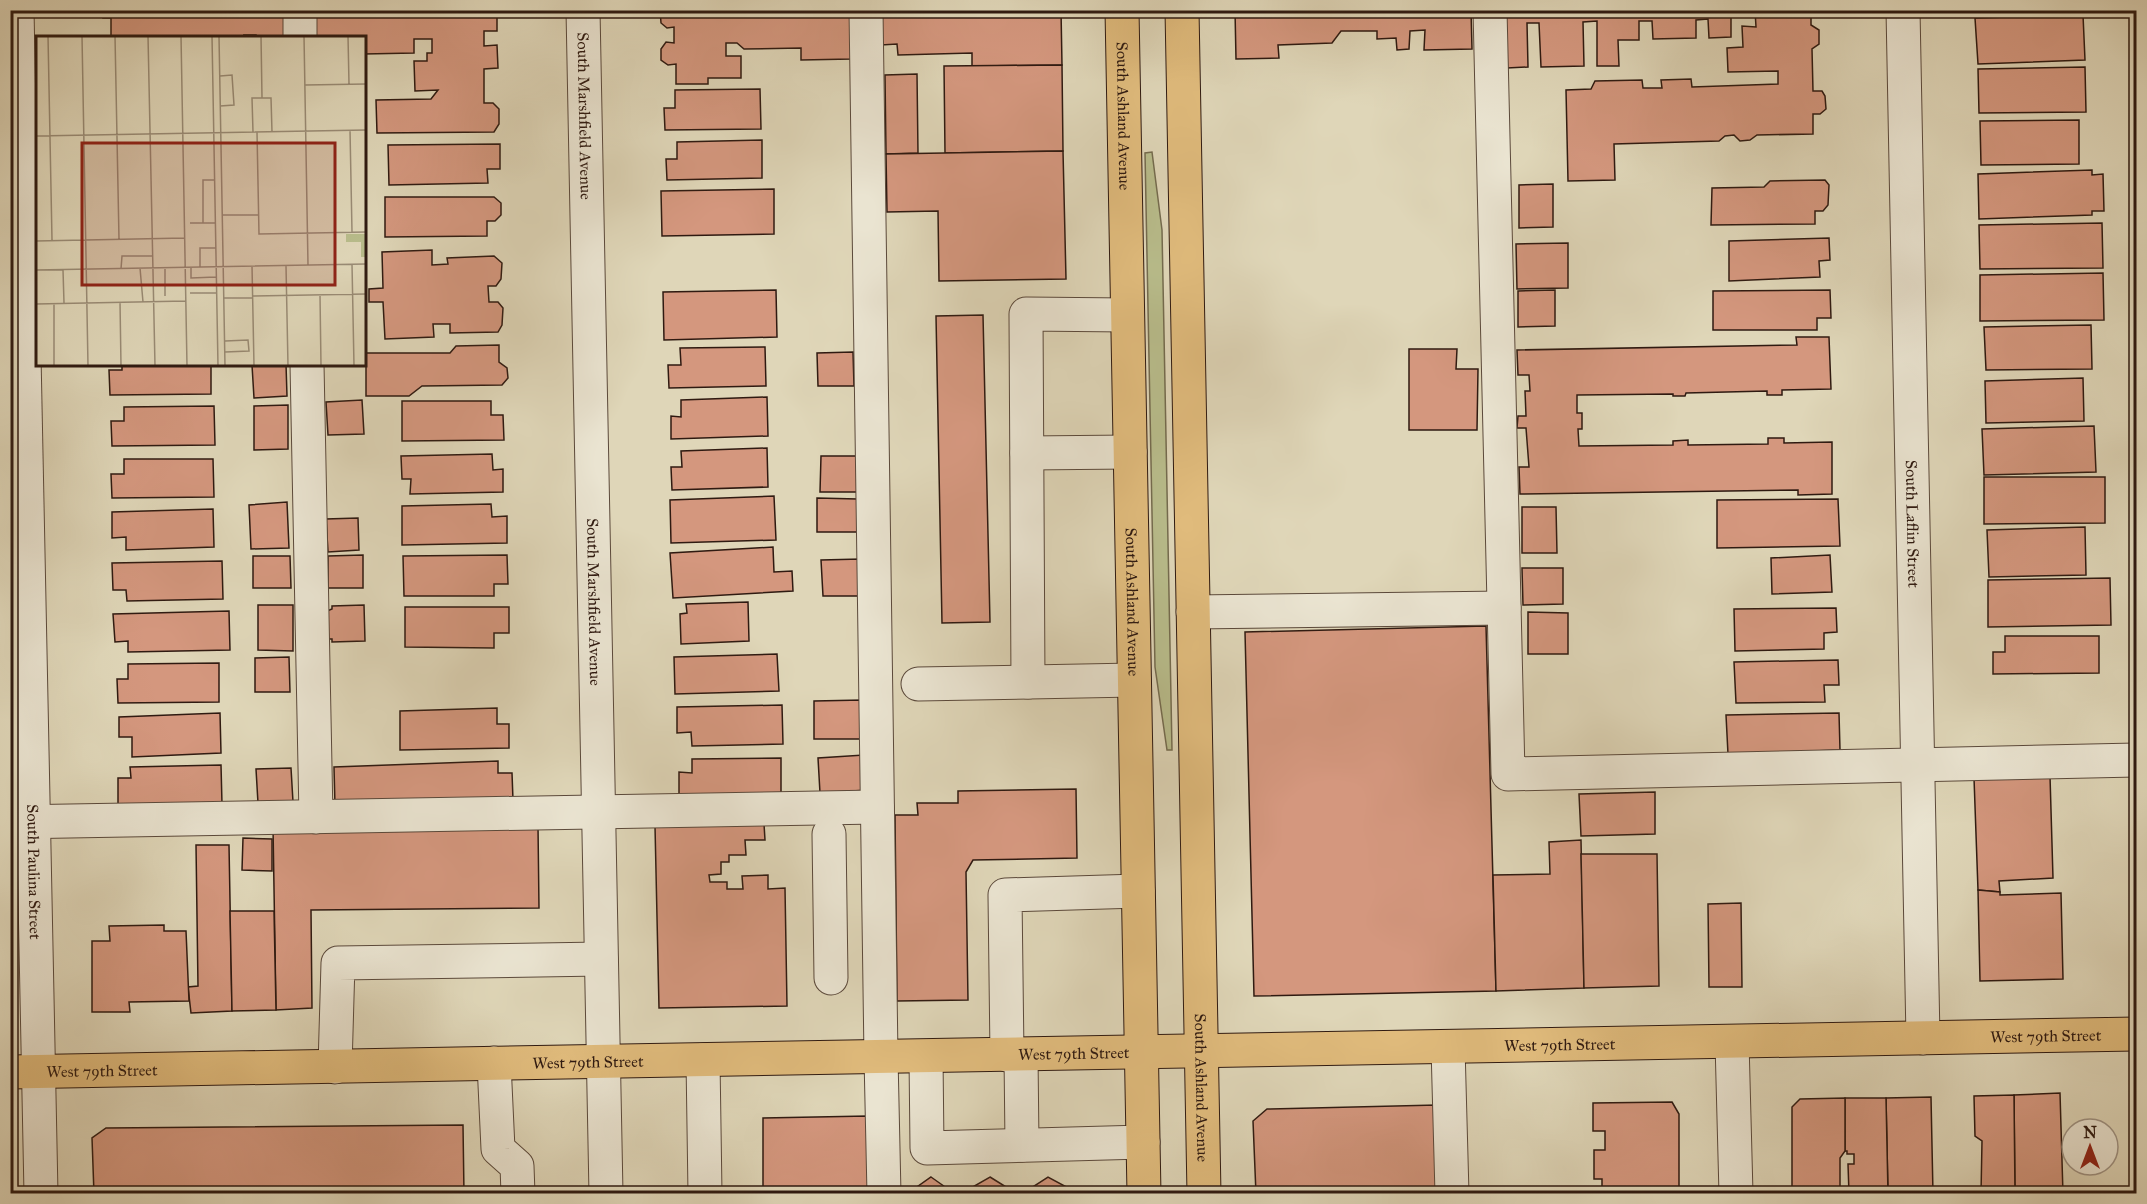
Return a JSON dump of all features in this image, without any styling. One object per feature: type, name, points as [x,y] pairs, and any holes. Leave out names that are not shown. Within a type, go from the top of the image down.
[{"type":"main road","name":"South Ashland Avenue","points":[[1122,10],[1144,1194]]},
{"type":"main road","name":"South Ashland Avenue","points":[[1182,10],[1204,1194]]},
{"type":"main road","name":"West 79th Street","points":[[24,1072],[2136,1034]]},
{"type":"street","name":"South Paulina Street","points":[[17,10],[24,1072],[41,1194]]},
{"type":"street","points":[[300,10],[300,36]]},
{"type":"street","name":"South Marshfield Avenue","points":[[583,10],[606,1194]]},
{"type":"street","points":[[866,10],[884,1194]]},
{"type":"street","points":[[1490,10],[1508,774],[2136,760]]},
{"type":"street","name":"South Laflin Street","points":[[1903,10],[1923,1038]]},
{"type":"street","points":[[1028,682],[1026,314],[1127,315]]},
{"type":"street","points":[[307,366],[316,817]]},
{"type":"street","points":[[1027,453],[1130,453]]},
{"type":"street","points":[[1193,612],[1504,608]]},
{"type":"street","points":[[918,684],[1134,680]]},
{"type":"street","points":[[22,821],[877,807]]},
{"type":"street","points":[[829,834],[831,978]]},
{"type":"street","points":[[1022,1145],[1014,1055],[1005,895],[1138,891]]},
{"type":"street","points":[[830,945],[879,944]]},
{"type":"street","points":[[335,1067],[338,963],[601,959]]},
{"type":"street","points":[[1732,1042],[1736,1194]]},
{"type":"street","points":[[1448,1047],[1452,1194]]},
{"type":"street","points":[[926,1057],[927,1148],[1143,1142]]},
{"type":"street","points":[[703,1060],[705,1194]]},
{"type":"street","points":[[494,1064],[498,1149],[517,1166],[518,1194]]},
{"type":"green space","points":[[1152,152],[1162,230],[1172,750],[1167,750],[1155,667],[1145,153]]},
{"type":"building","points":[[103,10],[284,10],[285,36],[111,36],[111,18],[103,18]]},
{"type":"building","points":[[315,10],[497,10],[497,31],[484,31],[484,46],[497,45],[498,68],[484,69],[484,103],[493,103],[499,109],[499,124],[494,132],[377,133],[376,100],[431,99],[438,90],[415,91],[414,61],[427,61],[427,53],[432,53],[432,39],[414,39],[414,53],[366,54],[366,36],[316,36]]},
{"type":"building","points":[[660,10],[850,10],[851,59],[801,60],[801,48],[744,49],[737,43],[726,43],[726,56],[741,56],[741,78],[708,78],[708,84],[676,84],[676,64],[668,65],[661,60],[661,49],[666,42],[674,43],[674,27],[667,28],[661,23]]},
{"type":"building","points":[[881,10],[1061,10],[1062,65],[972,66],[972,53],[898,55],[897,44],[881,45]]},
{"type":"building","points":[[1235,10],[1471,10],[1472,49],[1424,50],[1425,30],[1410,31],[1409,49],[1397,50],[1396,38],[1377,39],[1377,31],[1341,31],[1332,43],[1278,45],[1279,58],[1236,59]]},
{"type":"building","points":[[1506,10],[1744,10],[1731,13],[1731,37],[1709,38],[1708,19],[1696,20],[1696,38],[1653,39],[1652,21],[1639,21],[1639,40],[1618,40],[1619,66],[1597,66],[1597,21],[1583,22],[1584,66],[1541,67],[1539,23],[1527,23],[1528,67],[1507,68]]},
{"type":"building","points":[[1755,10],[1811,10],[1811,25],[1819,30],[1819,44],[1812,49],[1813,91],[1822,91],[1825,96],[1826,109],[1820,114],[1813,114],[1813,134],[1757,135],[1750,140],[1740,141],[1734,135],[1725,136],[1719,141],[1614,144],[1615,180],[1568,181],[1566,90],[1591,89],[1595,81],[1642,80],[1643,88],[1662,88],[1661,80],[1691,79],[1692,87],[1778,84],[1778,71],[1728,72],[1727,48],[1743,47],[1742,26],[1756,27]]},
{"type":"building","points":[[2083,15],[2085,60],[1978,64],[1975,18]]},
{"type":"building","points":[[1062,65],[1063,151],[945,153],[944,66]]},
{"type":"building","points":[[2085,67],[2086,112],[1979,113],[1978,69]]},
{"type":"building","points":[[917,74],[918,153],[886,154],[885,75]]},
{"type":"building","points":[[760,89],[761,129],[665,130],[664,108],[675,108],[675,90]]},
{"type":"building","points":[[2079,120],[2079,164],[1981,165],[1980,121]]},
{"type":"building","points":[[762,140],[762,178],[667,180],[666,159],[677,159],[677,142]]},
{"type":"building","points":[[500,144],[500,169],[487,169],[488,183],[389,185],[388,145]]},
{"type":"building","points":[[1063,151],[1066,279],[939,281],[938,211],[887,212],[886,154]]},
{"type":"building","points":[[2092,170],[2092,175],[2103,174],[2104,211],[2092,211],[2092,215],[1979,219],[1978,174]]},
{"type":"building","points":[[1825,180],[1829,185],[1828,205],[1823,211],[1815,211],[1815,224],[1711,225],[1712,188],[1764,187],[1770,181]]},
{"type":"building","points":[[1553,184],[1553,227],[1519,228],[1519,185]]},
{"type":"building","points":[[774,189],[774,234],[662,236],[661,191]]},
{"type":"building","points":[[385,197],[494,197],[501,203],[501,215],[495,221],[487,221],[487,236],[385,237]]},
{"type":"building","points":[[2102,223],[2103,268],[1980,269],[1979,225]]},
{"type":"building","points":[[1829,238],[1830,260],[1819,261],[1820,277],[1729,281],[1729,241]]},
{"type":"building","points":[[1568,243],[1568,288],[1517,289],[1516,244]]},
{"type":"building","points":[[432,250],[432,265],[448,264],[447,258],[494,256],[502,263],[501,279],[496,286],[488,286],[489,302],[498,302],[503,308],[502,325],[498,332],[450,333],[450,324],[433,324],[434,337],[385,339],[383,302],[369,302],[369,289],[383,288],[382,252]]},
{"type":"building","points":[[2103,273],[2104,320],[1980,321],[1980,275]]},
{"type":"building","points":[[776,290],[777,337],[664,340],[663,292]]},
{"type":"building","points":[[1555,290],[1555,326],[1518,327],[1518,291]]},
{"type":"building","points":[[1830,290],[1831,318],[1817,318],[1817,330],[1713,330],[1713,291]]},
{"type":"building","points":[[983,315],[990,622],[942,623],[936,316]]},
{"type":"building","points":[[2091,325],[2092,369],[1986,370],[1984,327]]},
{"type":"building","points":[[1796,337],[1829,337],[1831,389],[1782,390],[1782,395],[1767,395],[1767,391],[1686,393],[1685,396],[1673,396],[1673,394],[1577,395],[1577,413],[1582,413],[1582,429],[1578,429],[1579,446],[1673,445],[1673,441],[1688,440],[1688,445],[1768,444],[1768,438],[1784,438],[1784,443],[1832,442],[1832,494],[1798,495],[1798,490],[1520,494],[1519,467],[1529,467],[1526,428],[1517,428],[1518,416],[1526,416],[1525,391],[1530,391],[1529,375],[1518,375],[1517,350],[1797,345]]},
{"type":"building","points":[[499,345],[499,362],[507,368],[508,378],[502,385],[422,386],[409,396],[366,396],[366,353],[450,353],[456,346]]},
{"type":"building","points":[[765,347],[766,386],[669,388],[668,365],[681,365],[680,348]]},
{"type":"building","points":[[1409,349],[1457,349],[1456,369],[1478,369],[1477,430],[1409,430]]},
{"type":"building","points":[[853,352],[854,386],[818,386],[817,353]]},
{"type":"building","points":[[122,366],[211,366],[211,394],[110,395],[109,370],[122,370]]},
{"type":"building","points":[[252,366],[286,366],[287,396],[254,398]]},
{"type":"building","points":[[2083,378],[2084,421],[1986,423],[1985,381]]},
{"type":"building","points":[[767,397],[768,436],[671,439],[671,416],[681,417],[681,400]]},
{"type":"building","points":[[362,400],[364,434],[328,435],[326,402]]},
{"type":"building","points":[[402,401],[491,401],[491,415],[503,415],[504,440],[402,441]]},
{"type":"building","points":[[288,405],[288,449],[254,450],[254,406]]},
{"type":"building","points":[[214,406],[215,445],[112,446],[111,421],[124,421],[124,407]]},
{"type":"building","points":[[2094,426],[2096,472],[1984,475],[1982,429]]},
{"type":"building","points":[[767,448],[768,487],[672,490],[671,467],[682,467],[681,451]]},
{"type":"building","points":[[492,454],[493,470],[503,469],[503,492],[410,494],[411,479],[402,479],[401,456]]},
{"type":"building","points":[[821,456],[858,456],[858,492],[820,492]]},
{"type":"building","points":[[124,459],[213,459],[214,497],[112,498],[111,474],[124,474]]},
{"type":"building","points":[[1984,477],[2105,477],[2105,523],[1984,524]]},
{"type":"building","points":[[774,496],[776,540],[671,543],[670,500]]},
{"type":"building","points":[[817,498],[857,499],[857,532],[817,532]]},
{"type":"building","points":[[1838,499],[1840,546],[1717,548],[1717,500]]},
{"type":"building","points":[[287,502],[289,548],[251,549],[249,505]]},
{"type":"building","points":[[491,504],[492,517],[507,516],[507,543],[402,545],[402,506]]},
{"type":"building","points":[[1522,507],[1556,507],[1557,553],[1522,553]]},
{"type":"building","points":[[213,509],[214,547],[126,550],[126,537],[112,538],[112,512]]},
{"type":"building","points":[[358,518],[359,550],[328,552],[326,519]]},
{"type":"building","points":[[2085,527],[2086,575],[1989,577],[1987,530]]},
{"type":"building","points":[[773,547],[774,572],[792,571],[793,591],[673,598],[670,553]]},
{"type":"building","points":[[363,555],[363,588],[328,588],[328,556]]},
{"type":"building","points":[[507,555],[508,584],[494,584],[494,596],[404,596],[403,556]]},
{"type":"building","points":[[1830,555],[1832,592],[1772,594],[1771,558]]},
{"type":"building","points":[[253,556],[290,556],[291,588],[253,588]]},
{"type":"building","points":[[861,559],[862,596],[823,596],[821,560]]},
{"type":"building","points":[[222,561],[223,599],[127,601],[126,590],[113,590],[112,563]]},
{"type":"building","points":[[1522,568],[1563,568],[1563,604],[1523,605]]},
{"type":"building","points":[[2110,578],[2111,625],[1988,627],[1988,580]]},
{"type":"building","points":[[748,602],[749,641],[681,644],[680,614],[687,613],[686,604]]},
{"type":"building","points":[[258,605],[293,605],[293,651],[258,650]]},
{"type":"building","points":[[364,605],[365,641],[332,642],[332,639],[328,639],[327,611],[332,609],[332,606]]},
{"type":"building","points":[[405,607],[509,607],[509,633],[494,633],[494,648],[405,647]]},
{"type":"building","points":[[1836,608],[1837,632],[1824,633],[1824,649],[1735,651],[1734,609]]},
{"type":"building","points":[[229,611],[230,650],[128,652],[128,641],[115,642],[113,614]]},
{"type":"building","points":[[1528,612],[1568,613],[1568,654],[1528,654]]},
{"type":"building","points":[[1486,626],[1496,991],[1254,996],[1245,632]]},
{"type":"building","points":[[2005,636],[2099,636],[2099,673],[1993,674],[1993,652],[2005,652]]},
{"type":"building","points":[[777,654],[779,691],[675,694],[674,657]]},
{"type":"building","points":[[289,657],[290,692],[255,692],[255,658]]},
{"type":"building","points":[[1838,660],[1839,685],[1824,685],[1825,702],[1736,703],[1734,662]]},
{"type":"building","points":[[219,663],[219,702],[118,703],[117,679],[128,679],[128,664]]},
{"type":"building","points":[[863,700],[864,739],[814,739],[814,701]]},
{"type":"building","points":[[782,705],[783,744],[692,746],[691,732],[677,733],[677,707]]},
{"type":"building","points":[[497,708],[497,724],[509,724],[509,748],[400,750],[400,711]]},
{"type":"building","points":[[220,713],[221,753],[132,757],[132,737],[119,737],[119,717]]},
{"type":"building","points":[[1839,713],[1840,750],[1728,754],[1726,715]]},
{"type":"building","points":[[864,755],[868,790],[820,793],[818,758]]},
{"type":"building","points":[[781,758],[781,794],[679,795],[679,772],[692,773],[692,759]]},
{"type":"building","points":[[498,761],[498,773],[512,773],[513,800],[335,806],[334,767]]},
{"type":"building","points":[[221,765],[222,804],[118,806],[118,778],[131,778],[130,767]]},
{"type":"building","points":[[291,768],[293,802],[258,803],[256,769]]},
{"type":"building","points":[[2050,776],[2053,878],[1999,881],[2000,892],[1978,890],[1974,778]]},
{"type":"building","points":[[1076,789],[1077,858],[973,860],[966,872],[968,1000],[897,1001],[895,815],[918,815],[917,803],[958,803],[958,791]]},
{"type":"building","points":[[1655,792],[1655,834],[1581,836],[1579,794]]},
{"type":"building","points":[[764,824],[765,840],[745,840],[746,855],[729,855],[729,862],[721,862],[721,874],[709,875],[710,882],[727,882],[727,889],[743,889],[742,876],[768,875],[768,889],[785,888],[787,1006],[659,1008],[655,826]]},
{"type":"building","points":[[538,826],[539,908],[311,910],[312,1008],[276,1010],[273,827]]},
{"type":"building","points":[[243,838],[272,839],[272,871],[242,870]]},
{"type":"building","points":[[1581,840],[1584,988],[1496,991],[1493,875],[1550,874],[1549,842]]},
{"type":"building","points":[[196,845],[229,845],[232,1011],[191,1013],[188,987],[198,986]]},
{"type":"building","points":[[1581,854],[1657,854],[1659,986],[1584,988]]},
{"type":"building","points":[[1978,890],[2000,892],[2000,895],[2061,893],[2063,979],[1980,981]]},
{"type":"building","points":[[1741,903],[1742,987],[1709,987],[1708,904]]},
{"type":"building","points":[[230,911],[274,911],[276,1010],[232,1011]]},
{"type":"building","points":[[164,925],[164,931],[186,931],[189,1001],[129,1002],[130,1012],[92,1012],[92,941],[110,941],[109,926]]},
{"type":"building","points":[[2060,1093],[2060,1177],[2062,1177],[2063,1194],[2015,1194],[2014,1095]]},
{"type":"building","points":[[2014,1095],[2015,1194],[1981,1194],[1982,1141],[1975,1136],[1974,1096]]},
{"type":"building","points":[[1931,1097],[1933,1194],[1888,1194],[1886,1098]]},
{"type":"building","points":[[1845,1098],[1886,1098],[1888,1194],[1849,1194],[1848,1164],[1854,1164],[1854,1154],[1847,1154],[1845,1151]]},
{"type":"building","points":[[1845,1098],[1845,1151],[1840,1158],[1840,1194],[1792,1194],[1792,1107],[1800,1099]]},
{"type":"building","points":[[1672,1102],[1679,1114],[1679,1194],[1602,1194],[1602,1179],[1594,1179],[1594,1150],[1605,1150],[1605,1131],[1593,1131],[1593,1103]]},
{"type":"building","points":[[1437,1105],[1439,1194],[1256,1194],[1253,1121],[1267,1109]]},
{"type":"building","points":[[868,1116],[869,1194],[763,1194],[763,1118]]},
{"type":"building","points":[[463,1125],[464,1194],[94,1194],[92,1138],[106,1128]]},
{"type":"building","points":[[931,1177],[955,1194],[907,1194]]},
{"type":"building","points":[[990,1177],[1014,1192],[1025,1192],[1048,1177],[1072,1190],[1072,1194],[956,1194]]}]
